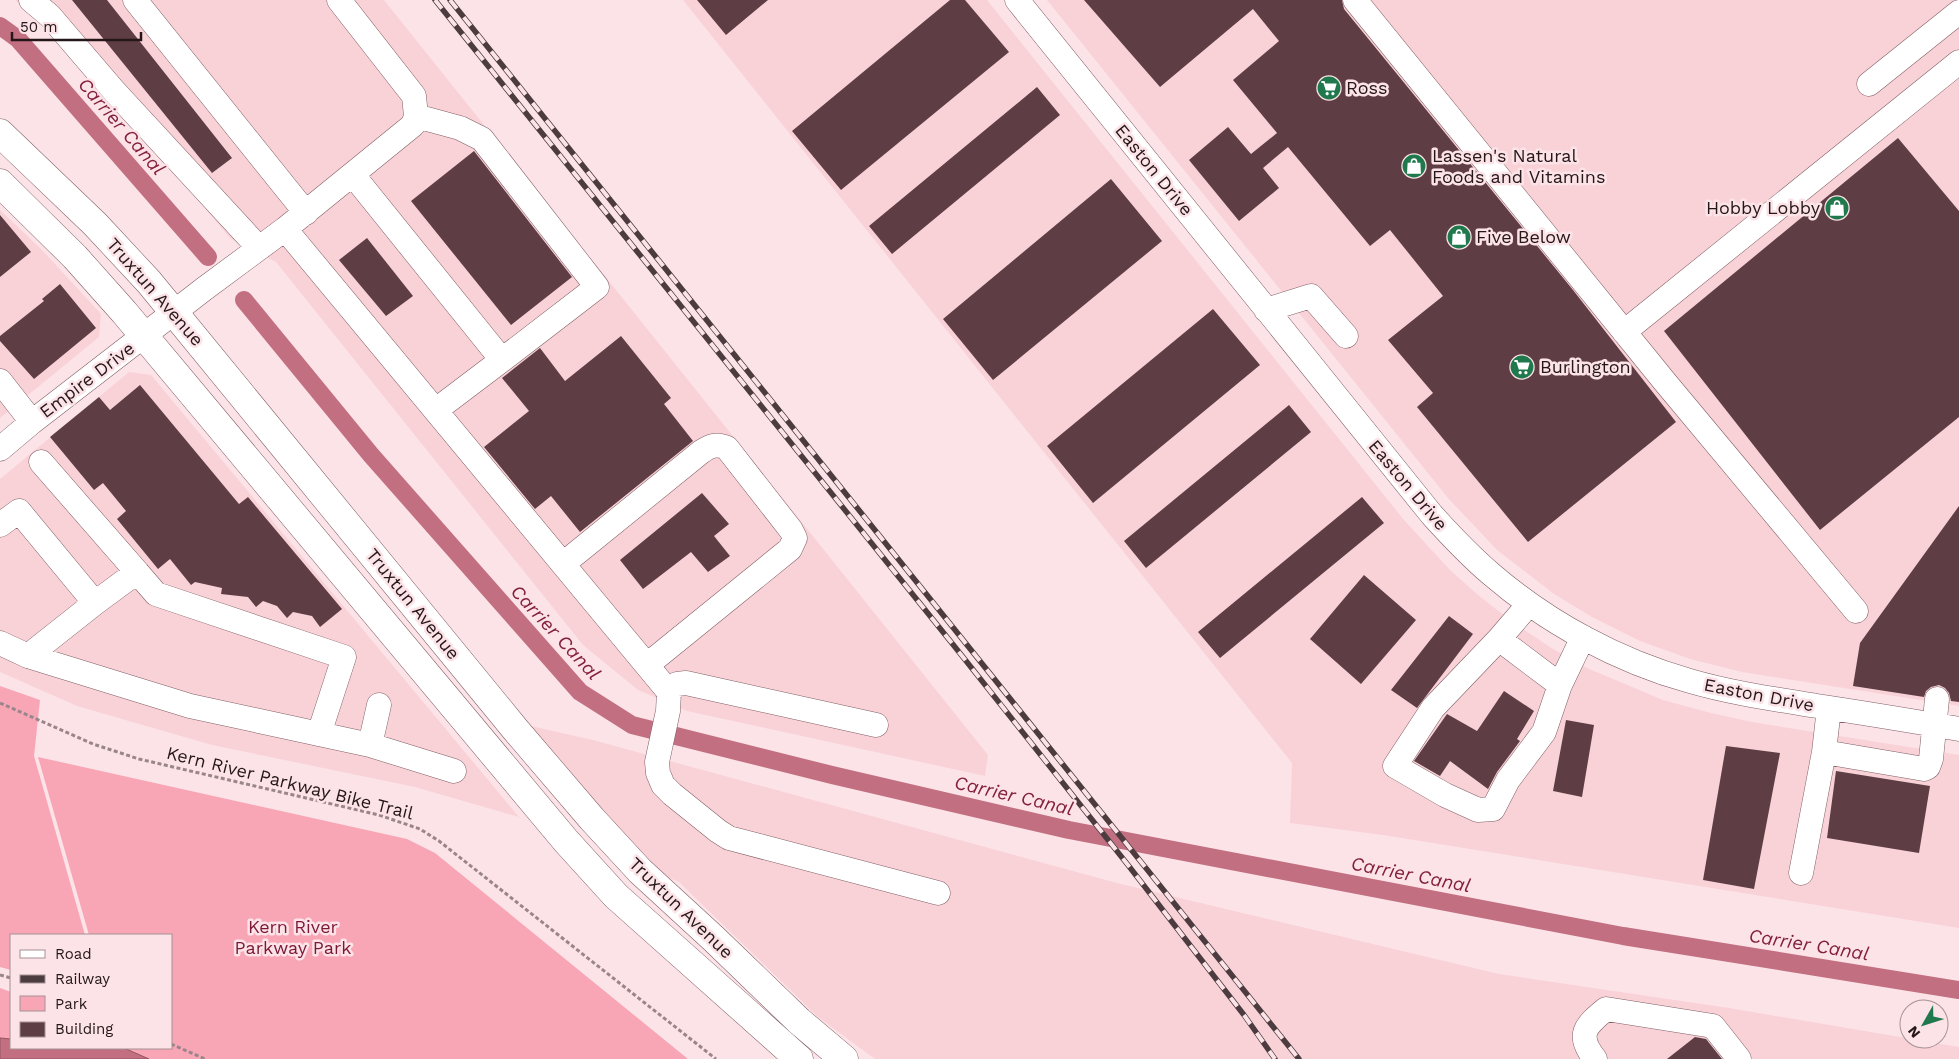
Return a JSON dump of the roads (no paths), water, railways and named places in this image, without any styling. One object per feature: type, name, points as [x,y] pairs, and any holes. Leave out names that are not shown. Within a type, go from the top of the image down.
[{"type":"main road","name":"Truxtun Avenue","points":[[0,133],[95,224],[149,282],[508,721],[604,832],[640,871],[799,1021],[844,1059]]},
{"type":"main road","name":"Truxtun Avenue","points":[[0,183],[76,257],[566,840],[616,896],[799,1059]]},
{"type":"street","points":[[31,0],[50,16],[251,254]]},
{"type":"street","points":[[135,0],[306,213]]},
{"type":"street","points":[[339,0],[414,96],[416,116],[460,128],[482,139],[597,287],[436,410]]},
{"type":"street","name":"Easton Drive","points":[[1017,0],[1432,515],[1471,556],[1529,604],[1583,637],[1636,662],[1689,681],[1735,692],[1959,729]]},
{"type":"street","points":[[1355,0],[1624,332],[1856,611]]},
{"type":"street","points":[[1869,84],[1959,12]]},
{"type":"street","points":[[1624,332],[1959,62]]},
{"type":"street","name":"Empire Drive","points":[[0,449],[204,289],[306,213],[413,125],[416,116]]},
{"type":"street","points":[[353,175],[502,360]]},
{"type":"street","points":[[285,229],[647,665],[669,701]]},
{"type":"street","points":[[1266,310],[1311,296],[1346,336]]},
{"type":"street","points":[[0,381],[32,422]]},
{"type":"street","points":[[563,564],[701,452],[710,446],[720,445],[727,448],[791,530],[795,538],[794,543],[790,549],[647,665]]},
{"type":"street","points":[[42,462],[156,594],[344,657],[319,734]]},
{"type":"street","points":[[0,525],[18,511],[95,603]]},
{"type":"street","points":[[28,656],[137,572]]},
{"type":"street","points":[[1529,604],[1434,708],[1396,766],[1445,795],[1478,810],[1493,809],[1508,780],[1544,732],[1560,685],[1583,637]]},
{"type":"street","points":[[1499,639],[1560,685]]},
{"type":"street","points":[[0,643],[28,656],[190,706],[370,745],[454,771]]},
{"type":"street","points":[[876,725],[686,683],[678,684],[669,701],[658,762],[658,773],[663,785],[672,794],[718,831],[730,838],[938,893]]},
{"type":"street","points":[[1824,752],[1924,768],[1928,767],[1931,759],[1937,699]]},
{"type":"street","points":[[370,745],[379,704]]},
{"type":"street","points":[[1801,873],[1824,752],[1829,708]]},
{"type":"street","points":[[1594,1059],[1583,1038],[1588,1024],[1606,1009],[1713,1026],[1739,1059]]},
{"type":"waterway","name":"Carrier Canal","points":[[0,26],[18,39],[208,257]]},
{"type":"waterway","name":"Carrier Canal","points":[[244,300],[371,455],[580,692],[632,725],[832,775],[1069,830],[1623,936],[1959,990]]},
{"type":"railway","points":[[435,0],[1128,865],[1244,1015],[1275,1059]]},
{"type":"railway","points":[[450,0],[1299,1059]]},
{"type":"place","name":"Ross","points":[[1329,88]]},
{"type":"place","name":"Lassen's Natural Foods and Vitamins","points":[[1414,166]]},
{"type":"place","name":"Hobby Lobby","points":[[1837,208]]},
{"type":"place","name":"Five Below","points":[[1459,237]]},
{"type":"place","name":"Burlington","points":[[1522,367]]},
{"type":"park label","name":"Kern River Parkway Park","points":[[293,938]]}]
